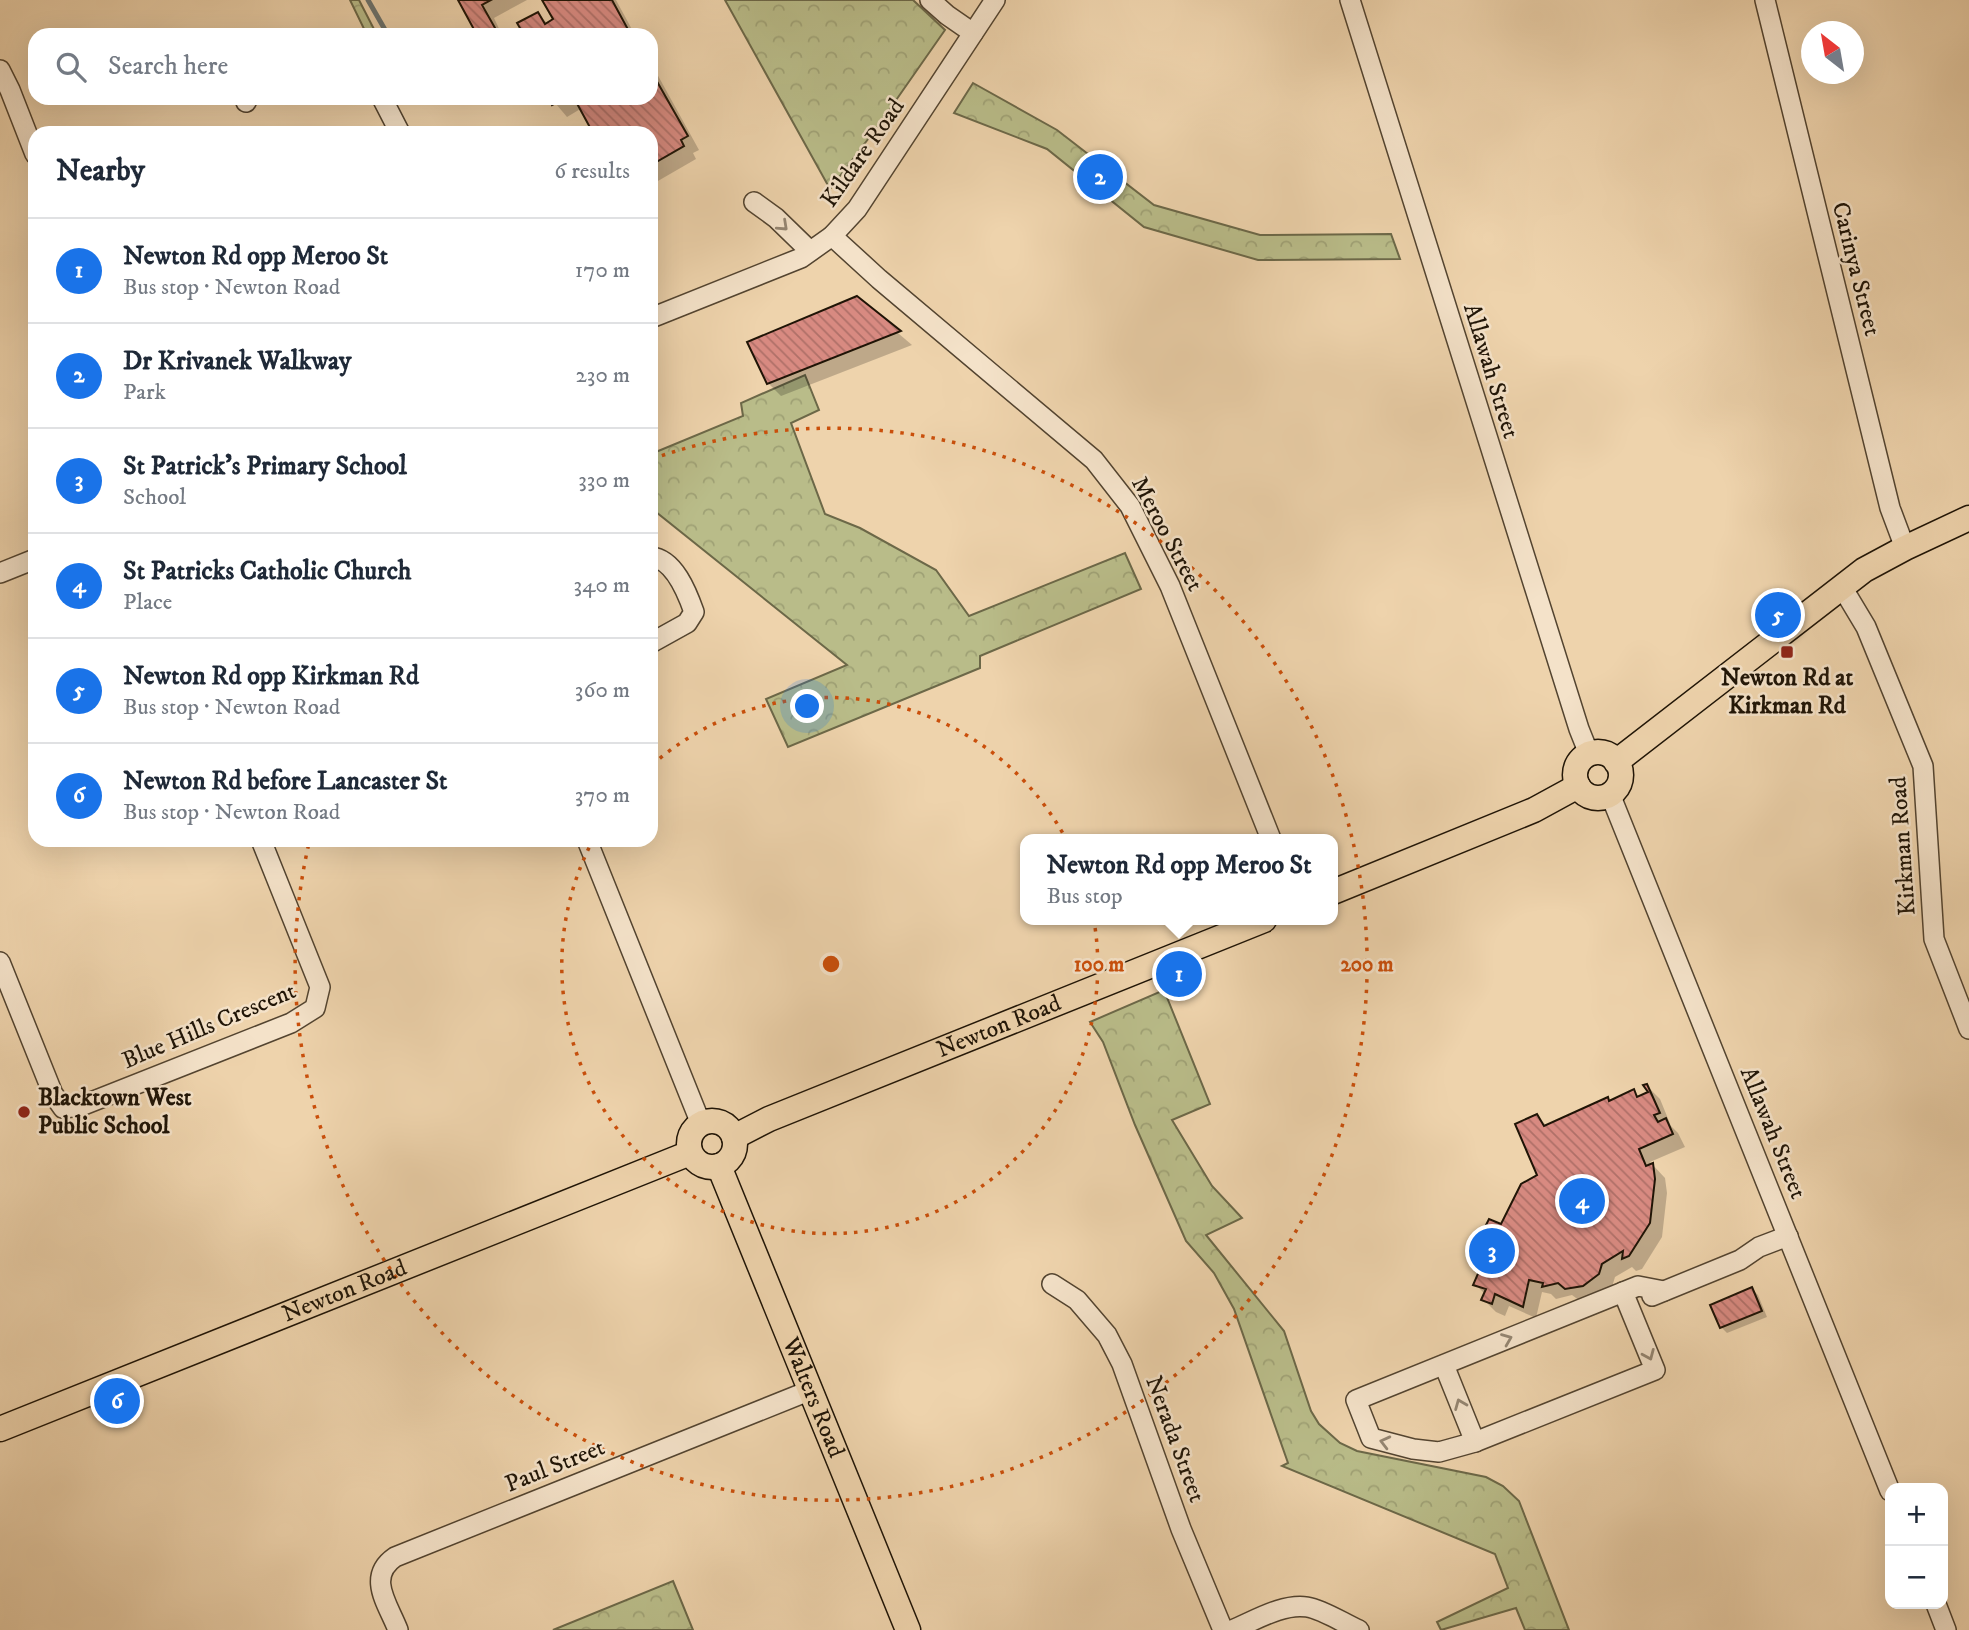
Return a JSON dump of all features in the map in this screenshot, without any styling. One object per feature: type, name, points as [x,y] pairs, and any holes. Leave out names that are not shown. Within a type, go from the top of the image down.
[{"type":"main road","points":[[1616,762],[1864,570],[1969,518]]},
{"type":"main road","points":[[1604,753],[1620,768],[1620,781],[1610,794],[1594,798],[1582,792],[1578,786],[1576,772],[1589,754],[1604,753]]},
{"type":"main road","points":[[1338,890],[1534,810],[1578,786]]},
{"type":"main road","name":"Newton Road","points":[[734,1137],[795,1109],[1252,925]]},
{"type":"main road","points":[[714,1121],[721,1123],[727,1126],[734,1137],[731,1158],[719,1166],[712,1168],[699,1164],[690,1153],[689,1139],[701,1124],[714,1121]]},
{"type":"main road","name":"Newton Road","points":[[0,1429],[690,1153]]},
{"type":"main road","name":"Walters Road","points":[[719,1166],[908,1630]]},
{"type":"street","points":[[930,0],[973,33]]},
{"type":"street","name":"Kildare Road","points":[[658,315],[801,258],[832,236],[857,209],[995,0]]},
{"type":"street","name":"Allawah Street","points":[[1350,0],[1579,730],[1589,754]]},
{"type":"street","name":"Carinya Street","points":[[1765,0],[1890,508],[1905,548]]},
{"type":"street","points":[[0,70],[28,136]]},
{"type":"street","points":[[386,105],[396,126]]},
{"type":"street","points":[[754,202],[776,218],[810,251]]},
{"type":"street","name":"Meroo Street","points":[[832,236],[879,279],[1094,460],[1130,506],[1170,586],[1269,834]]},
{"type":"street","points":[[658,558],[663,559],[671,568],[694,612],[687,623],[658,639]]},
{"type":"street","points":[[0,573],[28,562]]},
{"type":"street","name":"Kirkman Road","points":[[1842,587],[1866,627],[1923,765],[1934,939],[1969,1029]]},
{"type":"street","name":"Allawah Street","points":[[1610,794],[1887,1483]]},
{"type":"street","name":"Blue Hills Crescent","points":[[0,962],[53,1094],[63,1108],[81,1106],[291,1023],[315,1008],[320,987],[264,847]]},
{"type":"street","points":[[590,847],[701,1124]]},
{"type":"street","points":[[1625,1299],[1656,1370],[1475,1442],[1439,1451],[1413,1449],[1371,1438],[1356,1400],[1625,1299],[1638,1286],[1664,1291],[1740,1260],[1759,1247],[1788,1236]]},
{"type":"street","name":"Nerada Street","points":[[1052,1284],[1077,1300],[1107,1335],[1122,1364],[1181,1530],[1223,1630]]},
{"type":"street","points":[[1444,1365],[1475,1442]]},
{"type":"street","name":"Paul Street","points":[[398,1630],[379,1578],[383,1566],[395,1557],[811,1390]]},
{"type":"street","points":[[1232,1630],[1297,1606],[1313,1609],[1359,1630]]},
{"type":"street","points":[[1938,1609],[1946,1630]]},
{"type":"green space","points":[[350,0],[359,0],[373,28],[364,28]]},
{"type":"green space","points":[[725,0],[913,0],[945,30],[830,189]]},
{"type":"green space","points":[[973,83],[1057,130],[1154,205],[1260,235],[1391,234],[1400,259],[1258,260],[1144,227],[1047,149],[954,113]]},
{"type":"green space","points":[[805,375],[819,410],[791,423],[825,514],[860,528],[936,570],[969,616],[1125,553],[1141,589],[980,656],[980,668],[788,747],[766,699],[847,665],[658,514],[658,451],[743,416],[741,403]]},
{"type":"green space","points":[[1164,990],[1210,1104],[1172,1120],[1212,1186],[1242,1218],[1206,1235],[1284,1331],[1311,1411],[1319,1424],[1340,1443],[1357,1451],[1486,1477],[1503,1486],[1519,1501],[1569,1630],[1525,1630],[1516,1608],[1441,1630],[1437,1622],[1508,1588],[1495,1554],[1282,1466],[1288,1463],[1234,1309],[1214,1273],[1186,1241],[1135,1125],[1103,1042],[1090,1022]]},
{"type":"green space","points":[[673,1581],[693,1630],[553,1630]]},
{"type":"building","points":[[458,0],[491,0],[482,5],[495,28],[473,28]]},
{"type":"building","points":[[542,0],[612,0],[627,28],[520,28],[517,23],[538,12],[545,24],[553,19]]},
{"type":"building","points":[[658,83],[688,136],[681,140],[684,146],[658,161],[658,126],[589,126],[578,105],[658,105]]},
{"type":"building","points":[[857,296],[901,331],[767,384],[747,342]]},
{"type":"building","points":[[1647,1084],[1660,1113],[1654,1115],[1658,1122],[1666,1118],[1673,1134],[1639,1149],[1646,1166],[1653,1163],[1655,1179],[1650,1223],[1629,1256],[1622,1259],[1623,1251],[1602,1264],[1599,1274],[1583,1286],[1565,1289],[1558,1283],[1542,1287],[1543,1283],[1529,1280],[1523,1307],[1495,1294],[1492,1304],[1481,1300],[1486,1289],[1473,1285],[1491,1244],[1479,1239],[1489,1219],[1501,1224],[1521,1184],[1537,1175],[1515,1124],[1537,1114],[1544,1126],[1608,1097],[1609,1101],[1634,1089],[1637,1097],[1648,1092],[1643,1085]]},
{"type":"building","points":[[1752,1287],[1762,1311],[1720,1328],[1710,1305]]},
{"type":"waterway","points":[[368,0],[384,28]]},
{"type":"place","name":"Dr Krivanek Walkway","points":[[1100,177]]},
{"type":"place","name":"Newton Rd opp Kirkman Rd","points":[[1778,615]]},
{"type":"place","name":"Newton Rd at Kirkman Rd","points":[[1787,652]]},
{"type":"place","name":"Newton Rd opp Meroo St","points":[[1179,974]]},
{"type":"place","name":"Blacktown West Public School","points":[[24,1112]]},
{"type":"place","name":"St Patricks Catholic Church","points":[[1582,1201]]},
{"type":"place","name":"St Patrick's Primary School","points":[[1492,1251]]},
{"type":"place","name":"Newton Rd before Lancaster St","points":[[117,1401]]}]
